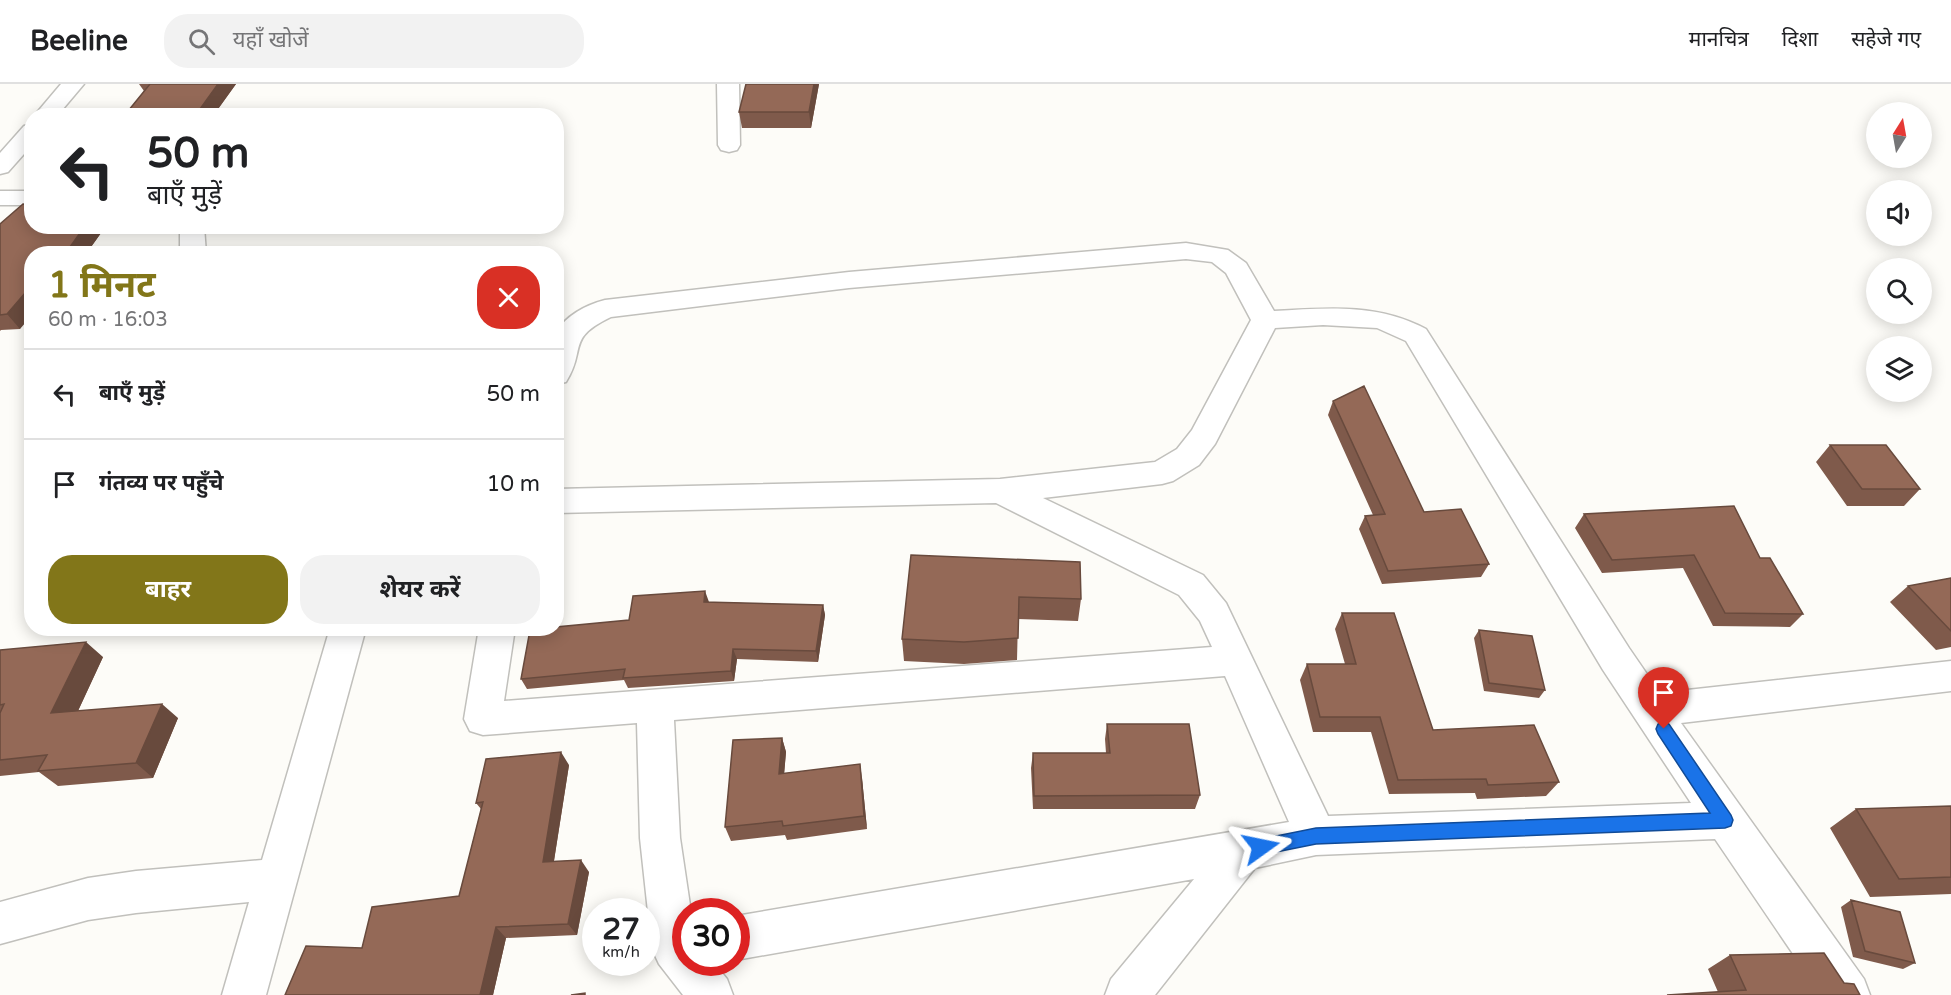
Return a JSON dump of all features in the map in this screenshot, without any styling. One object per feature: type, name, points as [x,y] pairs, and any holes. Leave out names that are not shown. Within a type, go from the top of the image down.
[{"type":"street","points":[[52,108],[73,84]]},
{"type":"street","points":[[728,84],[729,145]]},
{"type":"street","points":[[0,167],[24,140]]},
{"type":"street","points":[[0,198],[24,198]]},
{"type":"street","points":[[564,344],[567,333],[580,319],[605,309],[849,280],[1186,251],[1219,255],[1237,269],[1265,320]]},
{"type":"street","points":[[1265,320],[1364,316],[1399,324],[1416,335],[1616,658],[1725,820],[1848,995]]},
{"type":"street","points":[[564,501],[1000,491],[1162,472],[1188,458],[1204,436],[1265,320]]},
{"type":"street","points":[[1000,491],[1191,585],[1214,613],[1316,836]]},
{"type":"street","points":[[244,995],[346,636]]},
{"type":"street","points":[[496,636],[483,719],[1235,660]]},
{"type":"street","points":[[1652,710],[1951,676]]},
{"type":"street","points":[[655,705],[660,838],[672,904]]},
{"type":"street","points":[[750,936],[1243,851],[1316,836],[1725,820]]},
{"type":"street","points":[[1127,995],[1243,851]]},
{"type":"street","points":[[0,923],[107,896],[277,879]]},
{"type":"street","points":[[698,976],[711,995]]},
{"type":"building","points":[[150,84],[218,84],[201,108],[130,108]]},
{"type":"building","points":[[746,84],[814,84],[809,112],[739,112]]},
{"type":"building","points":[[24,204],[24,234],[79,234],[71,246],[24,246],[24,294],[7,314],[0,315],[0,224]]},
{"type":"building","points":[[1364,386],[1424,512],[1461,509],[1489,564],[1388,571],[1365,516],[1385,514],[1333,401]]},
{"type":"building","points":[[1830,445],[1886,445],[1920,489],[1862,489]]},
{"type":"building","points":[[1734,506],[1760,558],[1770,558],[1803,614],[1725,613],[1694,555],[1612,560],[1584,514]]},
{"type":"building","points":[[911,555],[1080,562],[1081,599],[1019,597],[1018,638],[964,642],[902,639]]},
{"type":"building","points":[[1951,578],[1951,631],[1908,586]]},
{"type":"building","points":[[705,591],[704,602],[823,605],[816,651],[733,649],[731,671],[623,678],[625,669],[521,679],[529,636],[564,636],[564,626],[629,620],[633,596]]},
{"type":"building","points":[[1342,613],[1394,613],[1433,730],[1534,725],[1559,782],[1488,785],[1486,779],[1398,780],[1380,717],[1320,717],[1307,664],[1356,664]]},
{"type":"building","points":[[1479,630],[1532,636],[1545,690],[1489,683]]},
{"type":"building","points":[[86,642],[51,713],[162,704],[136,763],[38,771],[47,755],[0,760],[0,713],[4,704],[0,705],[0,650]]},
{"type":"building","points":[[1107,724],[1189,724],[1200,795],[1034,796],[1033,753],[1110,753]]},
{"type":"building","points":[[782,738],[779,774],[860,764],[864,816],[783,826],[782,821],[725,827],[733,740]]},
{"type":"building","points":[[561,752],[543,862],[581,860],[568,924],[496,927],[480,995],[285,995],[306,946],[362,948],[372,907],[459,896],[483,802],[476,803],[486,759]]},
{"type":"building","points":[[1951,806],[1951,877],[1899,879],[1856,809]]},
{"type":"building","points":[[1851,900],[1900,912],[1915,963],[1865,951]]},
{"type":"building","points":[[1824,953],[1844,983],[1854,984],[1860,995],[1667,995],[1746,990],[1730,955]]},
{"type":"route","points":[[1261,847],[1316,836],[1725,820],[1664,729]]}]
